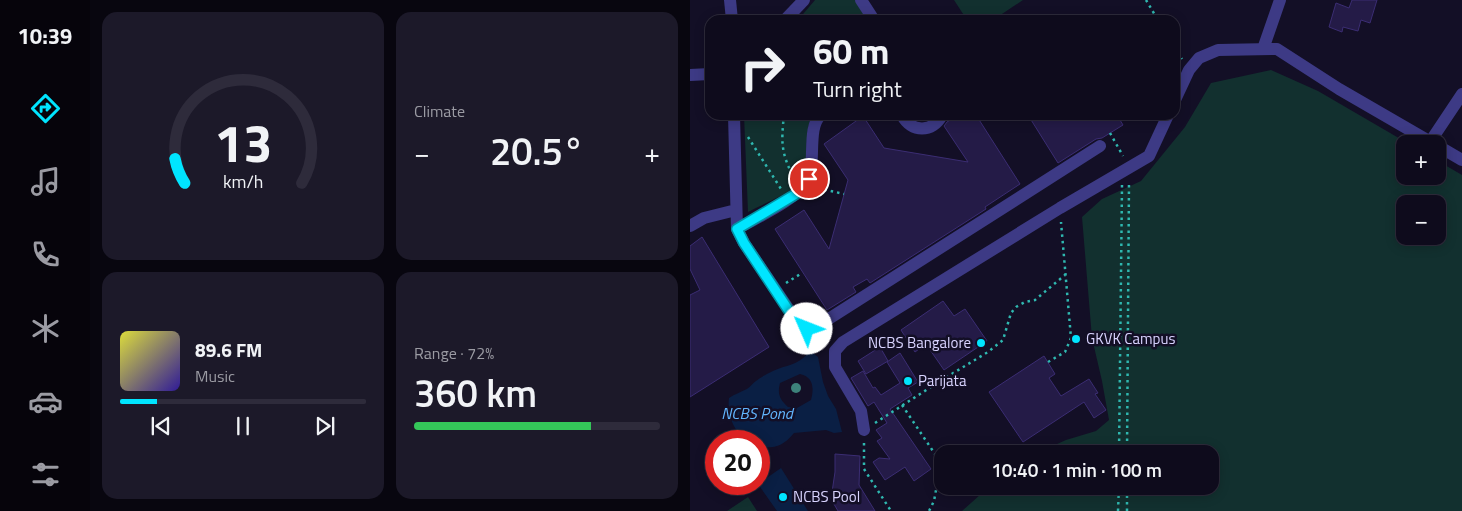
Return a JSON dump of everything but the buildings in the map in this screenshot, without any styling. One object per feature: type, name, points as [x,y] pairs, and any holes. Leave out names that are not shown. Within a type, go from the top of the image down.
[{"type":"lane","points":[[730,0],[732,15]]},
{"type":"lane","points":[[790,15],[804,0]]},
{"type":"lane","points":[[861,0],[871,15]]},
{"type":"lane","points":[[1263,49],[1280,0]]},
{"type":"lane","points":[[1180,89],[1189,70],[1199,58],[1218,50],[1277,49],[1339,89],[1418,135]]},
{"type":"lane","points":[[690,75],[705,74]]},
{"type":"lane","points":[[1439,135],[1462,94]]},
{"type":"lane","points":[[734,120],[737,229],[744,243],[800,326],[807,329],[816,327],[1100,146]]},
{"type":"lane","points":[[737,229],[803,188],[809,179],[817,120]]},
{"type":"lane","points":[[906,120],[910,125],[924,129],[936,124],[939,120]]},
{"type":"lane","points":[[864,430],[861,411],[834,367],[835,351],[843,342],[1060,208],[1149,156],[1166,120]]},
{"type":"lane","points":[[1446,151],[1462,160]]},
{"type":"lane","points":[[690,226],[704,218],[736,210]]},
{"type":"path","points":[[1146,0],[1155,15]]},
{"type":"path","points":[[784,120],[782,139],[785,161],[803,188],[844,194]]},
{"type":"path","points":[[745,132],[787,199]]},
{"type":"path","points":[[1110,134],[1129,168],[1127,445]]},
{"type":"path","points":[[1119,445],[1122,183]]},
{"type":"path","points":[[1048,362],[1065,352],[1071,338],[1060,208]]},
{"type":"path","points":[[776,289],[802,273]]},
{"type":"path","points":[[891,511],[864,469],[864,430],[988,352],[1003,340],[1011,313],[1016,307],[1025,302],[1035,300],[1065,275]]},
{"type":"path","points":[[902,405],[941,463],[934,501],[930,511]]},
{"type":"path","points":[[1118,511],[1119,495]]},
{"type":"path","points":[[1127,495],[1127,511]]},
{"type":"green space","points":[[815,0],[856,0],[865,15],[802,15]]},
{"type":"green space","points":[[954,0],[1023,0],[1000,15],[964,15]]},
{"type":"green space","points":[[1271,70],[1318,91],[1396,136],[1396,185],[1446,185],[1446,166],[1462,175],[1462,511],[962,511],[980,495],[1219,495],[1219,445],[1055,445],[1096,431],[1109,420],[1092,338],[1082,217],[1102,199],[1141,181],[1185,127],[1211,83]]},
{"type":"green space","points":[[744,120],[811,120],[808,132],[806,163],[801,180],[786,193],[748,212]]},
{"type":"green space","points":[[748,497],[757,511],[727,511]]},
{"type":"water","name":"NCBS Pond","points":[[813,353],[818,357],[823,382],[828,396],[836,409],[842,432],[834,433],[826,430],[794,433],[782,444],[770,447],[770,430],[736,430],[729,410],[729,398],[747,389],[764,376],[796,363],[807,354]],"holes":[[[800,374],[808,378],[812,384],[811,400],[797,408],[788,407],[780,396],[780,383]]]},
{"type":"water","name":"NCBS Pool","points":[[781,468],[808,511],[777,511],[766,495],[770,495],[770,476]]},
{"type":"place","name":"GKVK Campus","points":[[1076,339]]},
{"type":"place","name":"NCBS Bangalore","points":[[981,343]]},
{"type":"place","name":"Parijata","points":[[908,381]]},
{"type":"place","name":"NCBS Pool","points":[[783,497]]},
{"type":"route","points":[[807,329],[800,326],[789,311],[744,243],[737,229],[801,191],[809,179]]}]
